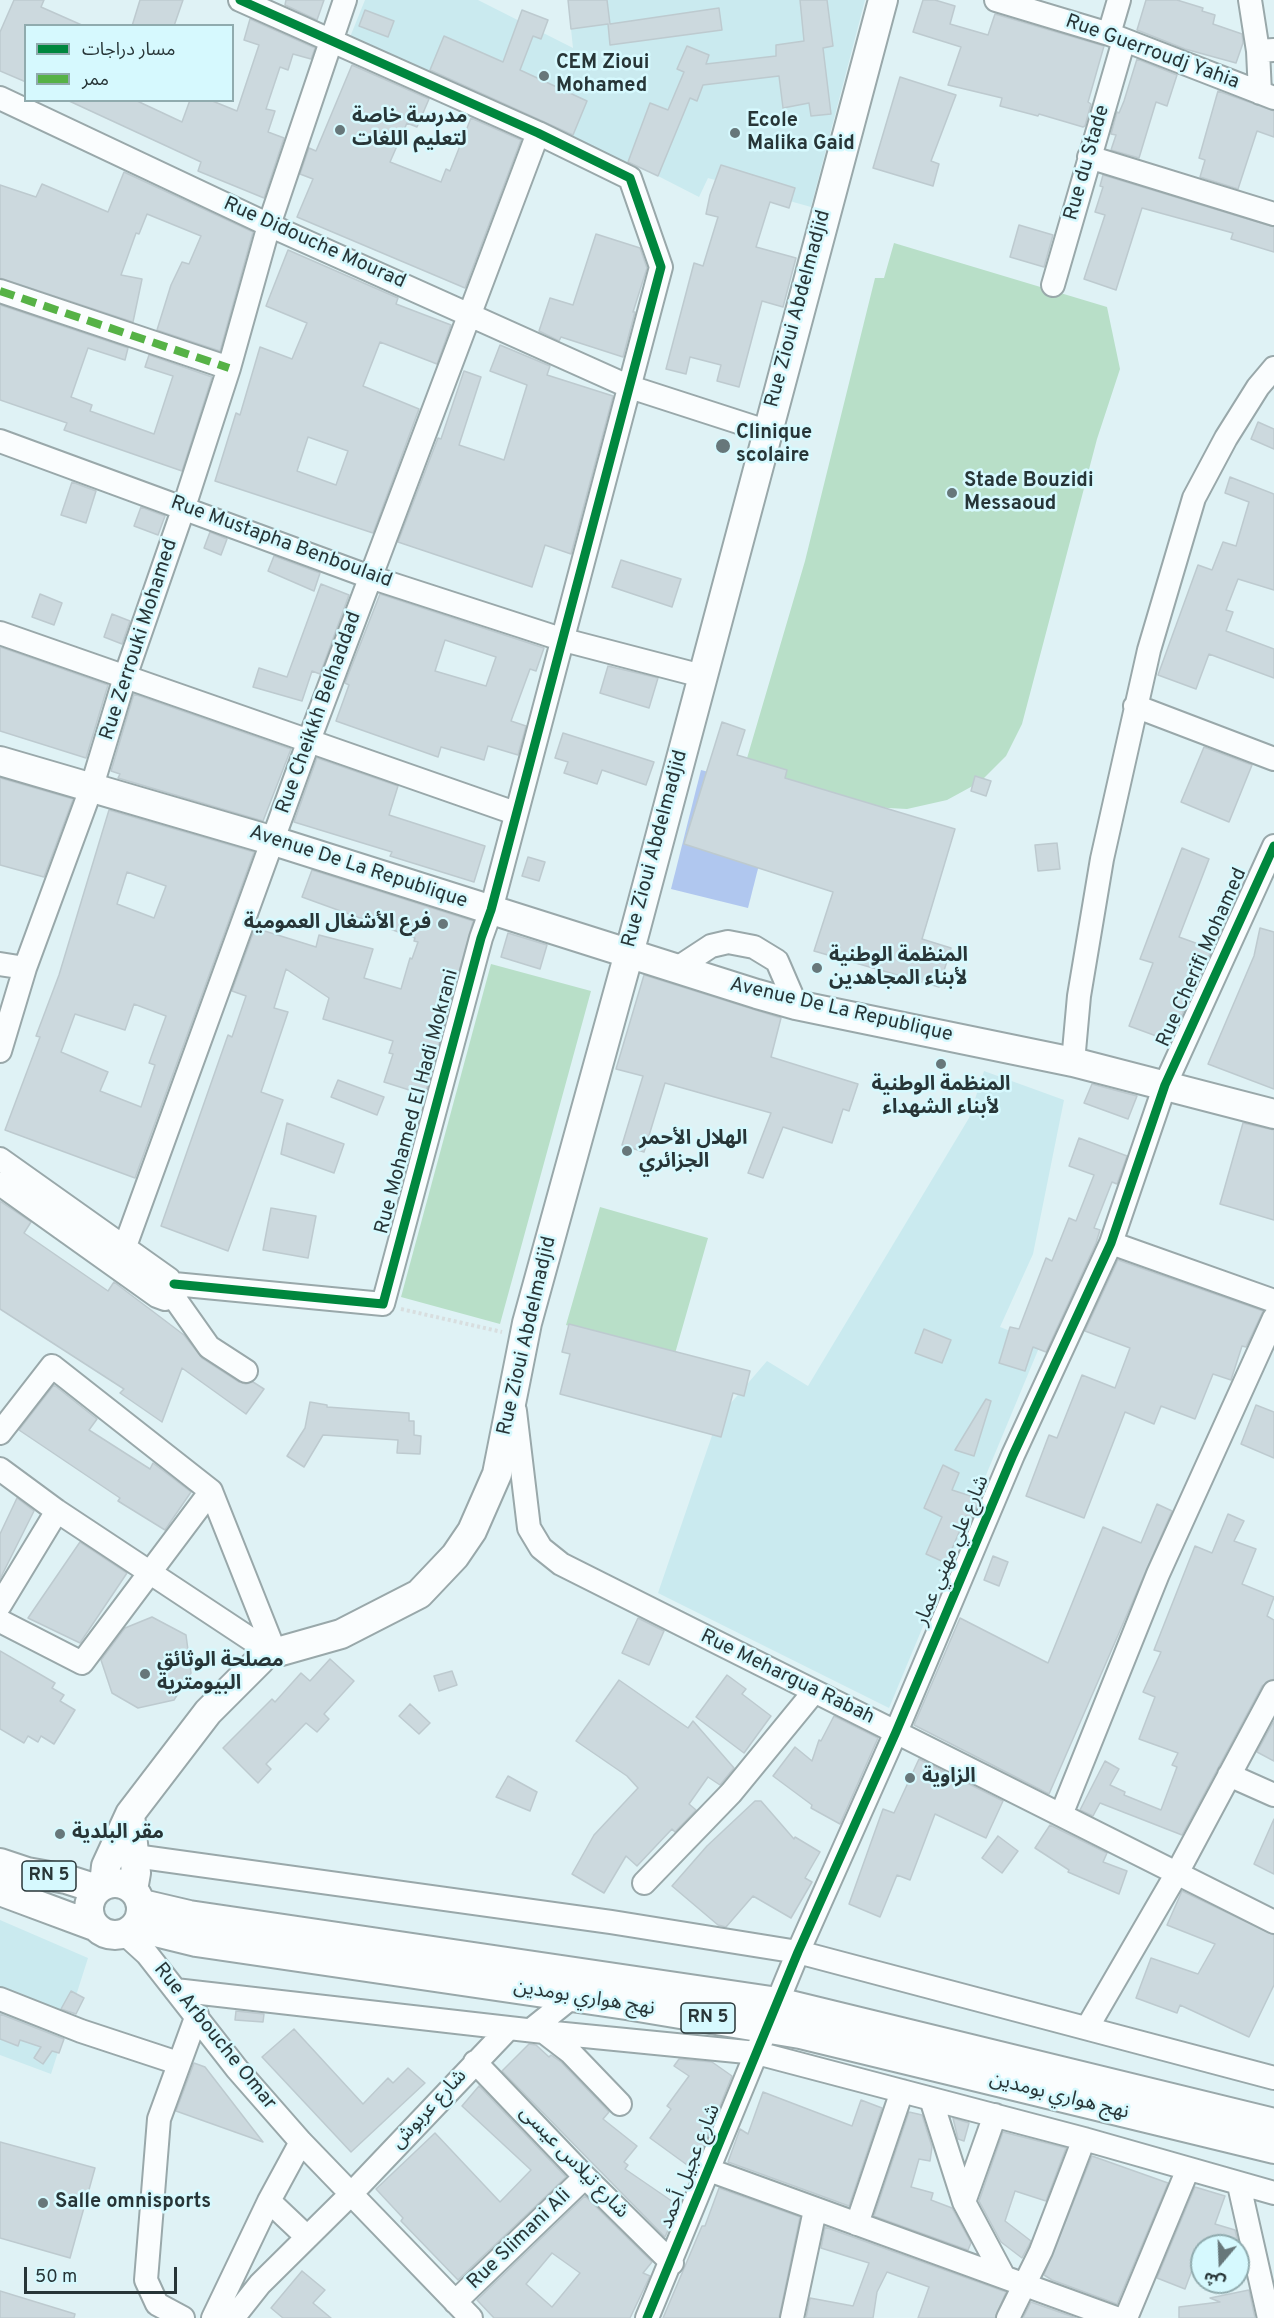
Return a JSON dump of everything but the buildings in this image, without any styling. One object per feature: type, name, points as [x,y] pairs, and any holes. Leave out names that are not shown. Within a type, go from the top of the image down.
[{"type":"main road","name":"Rue Zioui Abdelmadjid","points":[[268,1650],[341,1634],[419,1594],[455,1556],[472,1531],[497,1474],[524,1337],[883,0]]},
{"type":"main road","name":"Avenue De La Republique","points":[[0,761],[274,841],[628,955],[796,1005],[1073,1062],[1274,1114]]},
{"type":"main road","points":[[130,1814],[135,1856],[134,1914],[112,1936],[94,1926],[89,1903],[101,1887],[106,1866],[130,1814],[207,1712],[268,1650]]},
{"type":"main road","name":"RN 5","points":[[0,1863],[27,1872],[101,1887]]},
{"type":"main road","points":[[101,1887],[119,1883],[134,1914]]},
{"type":"main road","name":"RN 5","points":[[0,1891],[94,1926]]},
{"type":"main road","name":"نهج هواري بومدين","points":[[134,1914],[196,1942],[572,1996],[762,2041],[812,2036],[1274,2149]]},
{"type":"main road","name":"نهج هواري بومدين","points":[[134,1914],[189,1915],[778,2002],[1274,2123]]},
{"type":"street","name":"Rue Mohamed El Hadi Mokrani","points":[[240,0],[538,133],[630,178],[661,267],[564,640],[383,1304]]},
{"type":"street","name":"Rue Zerrouki Mohamed","points":[[0,1051],[26,968],[92,786],[125,677],[184,507],[229,368],[269,225],[345,0]]},
{"type":"street","name":"Rue Guerroudj Yahia","points":[[996,0],[1116,37],[1267,96]]},
{"type":"street","name":"Rue du Stade","points":[[1053,285],[1089,157],[1116,37],[1119,0]]},
{"type":"street","points":[[1250,0],[1266,50],[1267,96]]},
{"type":"street","name":"Rue Didouche Mourad","points":[[0,98],[269,225],[470,313],[630,387],[766,431]]},
{"type":"street","name":"Rue Cheikkh Belhaddad","points":[[116,1256],[274,841],[308,743],[538,133]]},
{"type":"street","points":[[1089,157],[1274,214]]},
{"type":"street","points":[[0,291],[229,368]]},
{"type":"street","points":[[1073,1062],[1079,996],[1102,859],[1135,706],[1194,498],[1226,438],[1258,387],[1274,368]]},
{"type":"street","name":"Rue Mustapha Benboulaid","points":[[0,441],[370,577],[564,640],[702,676]]},
{"type":"street","points":[[0,633],[308,743],[515,813]]},
{"type":"street","points":[[1135,706],[1274,759]]},
{"type":"street","name":"Rue Cherifi Mohamed","points":[[1165,1085],[1274,846]]},
{"type":"street","points":[[676,969],[711,946],[728,942],[754,947],[777,961],[796,1005]]},
{"type":"street","points":[[0,964],[26,968]]},
{"type":"street","name":"شارع علي مهني عمار","points":[[762,2041],[1013,1455],[1112,1243],[1165,1085]]},
{"type":"street","points":[[0,1159],[116,1256],[161,1298],[174,1290],[223,1290],[383,1304]]},
{"type":"street","points":[[0,1184],[116,1256]]},
{"type":"street","points":[[1112,1243],[1274,1301]]},
{"type":"street","points":[[174,1290],[209,1347],[246,1371]]},
{"type":"street","points":[[1061,1815],[1158,1574],[1274,1318]]},
{"type":"street","points":[[0,1433],[52,1366],[211,1491],[268,1650]]},
{"type":"street","name":"Rue Mehargua Rabah","points":[[513,1395],[529,1528],[541,1548],[561,1564],[813,1693],[896,1732],[1274,1922]]},
{"type":"street","points":[[0,1469],[57,1511],[268,1650]]},
{"type":"street","points":[[0,1621],[82,1663],[151,1574],[211,1491]]},
{"type":"street","points":[[0,1605],[57,1511]]},
{"type":"street","points":[[1087,2028],[1177,1873],[1274,1692]]},
{"type":"street","points":[[644,1882],[731,1793],[813,1693]]},
{"type":"street","points":[[1229,1775],[1274,1795]]},
{"type":"street","points":[[135,1856],[610,1922],[798,1953],[1274,2078]]},
{"type":"street","name":"Rue Arbouche Omar","points":[[134,1914],[147,1954],[237,2069],[301,2142],[471,2318]]},
{"type":"street","points":[[175,1990],[528,2030],[762,2041],[902,2091],[1084,2139],[1239,2185],[1274,2193]]},
{"type":"street","name":"شارع عربوش","points":[[351,2193],[475,2062],[528,2030],[572,1996]]},
{"type":"street","points":[[0,1999],[81,2031],[178,2064]]},
{"type":"street","points":[[183,2318],[157,2304],[146,2280],[159,2119],[196,2015]]},
{"type":"street","points":[[528,2030],[570,2052],[620,2104]]},
{"type":"street","name":"شارع عجيل أحمد","points":[[647,2318],[672,2263],[762,2041]]},
{"type":"street","name":"شارع تيلاس عيسى","points":[[475,2062],[585,2177],[672,2263]]},
{"type":"street","points":[[857,2224],[902,2091]]},
{"type":"street","points":[[931,2099],[964,2202],[1013,2281]]},
{"type":"street","points":[[964,2202],[995,2115]]},
{"type":"street","points":[[1008,2318],[1013,2281],[1041,2252],[1084,2139]]},
{"type":"street","points":[[213,2318],[269,2201],[301,2142]]},
{"type":"street","points":[[1126,2318],[1188,2169]]},
{"type":"street","points":[[709,2170],[1116,2318]]},
{"type":"street","name":"Rue Slimani Ali","points":[[455,2302],[585,2177]]},
{"type":"street","points":[[1239,2185],[1269,2318]]},
{"type":"street","points":[[233,2318],[260,2284],[351,2193]]},
{"type":"street","points":[[269,2201],[307,2237]]},
{"type":"street","points":[[792,2318],[816,2210]]},
{"type":"path","points":[[383,1304],[524,1337]]},
{"type":"shaded area","points":[[365,0],[478,0],[573,48],[568,0],[865,0],[811,207],[708,178],[699,197],[658,176],[348,42]]},
{"type":"shaded area","points":[[984,1071],[1064,1100],[1033,1254],[1000,1327],[1041,1343],[889,1708],[658,1593],[718,1418],[767,1361],[808,1386],[969,1118]]},
{"type":"shaded area","points":[[0,1920],[88,1958],[51,2074],[0,2055]]},
{"type":"green space","name":"Stade Bouzidi Messaoud","points":[[894,243],[1107,307],[1120,369],[1097,439],[1022,724],[1006,756],[980,782],[947,800],[907,809],[870,807],[745,765],[805,561],[875,278],[884,278]]},
{"type":"green space","points":[[491,964],[591,991],[500,1324],[401,1297]]},
{"type":"green space","points":[[600,1207],[708,1238],[674,1357],[566,1325]]},
{"type":"water","points":[[701,770],[778,790],[748,908],[671,889]]},
{"type":"marked path","points":[[0,291],[229,368]]},
{"type":"cycle path","points":[[174,1284],[383,1304],[481,938],[491,910],[661,267],[630,178],[538,133],[240,0]]},
{"type":"cycle path","points":[[647,2318],[798,1952],[896,1732],[1013,1455],[1111,1243],[1165,1085],[1274,846]]},
{"type":"place","name":"CEM Zioui Mohamed","points":[[544,76]]},
{"type":"place","name":"مدرسة خاصة لتعليم اللغات","points":[[340,130]]},
{"type":"place","name":"Ecole Malika Gaid","points":[[735,133]]},
{"type":"place","name":"Clinique scolaire","points":[[723,446]]},
{"type":"place","name":"Stade Bouzidi Messaoud","points":[[952,493]]},
{"type":"place","name":"فرع الأشغال العمومية","points":[[443,924]]},
{"type":"place","name":"المنظمة الوطنية لأبناء المجاهدين","points":[[817,968]]},
{"type":"place","name":"المنظمة الوطنية لأبناء الشهداء","points":[[941,1064]]},
{"type":"place","name":"الهلال الأحمر الجزائري","points":[[627,1151]]},
{"type":"place","name":"مصلحة الوثائق البيومترية","points":[[145,1674]]},
{"type":"place","name":"الزاوية","points":[[910,1778]]},
{"type":"place","name":"مقر البلدية","points":[[60,1834]]},
{"type":"place","name":"Salle omnisports","points":[[43,2203]]}]
